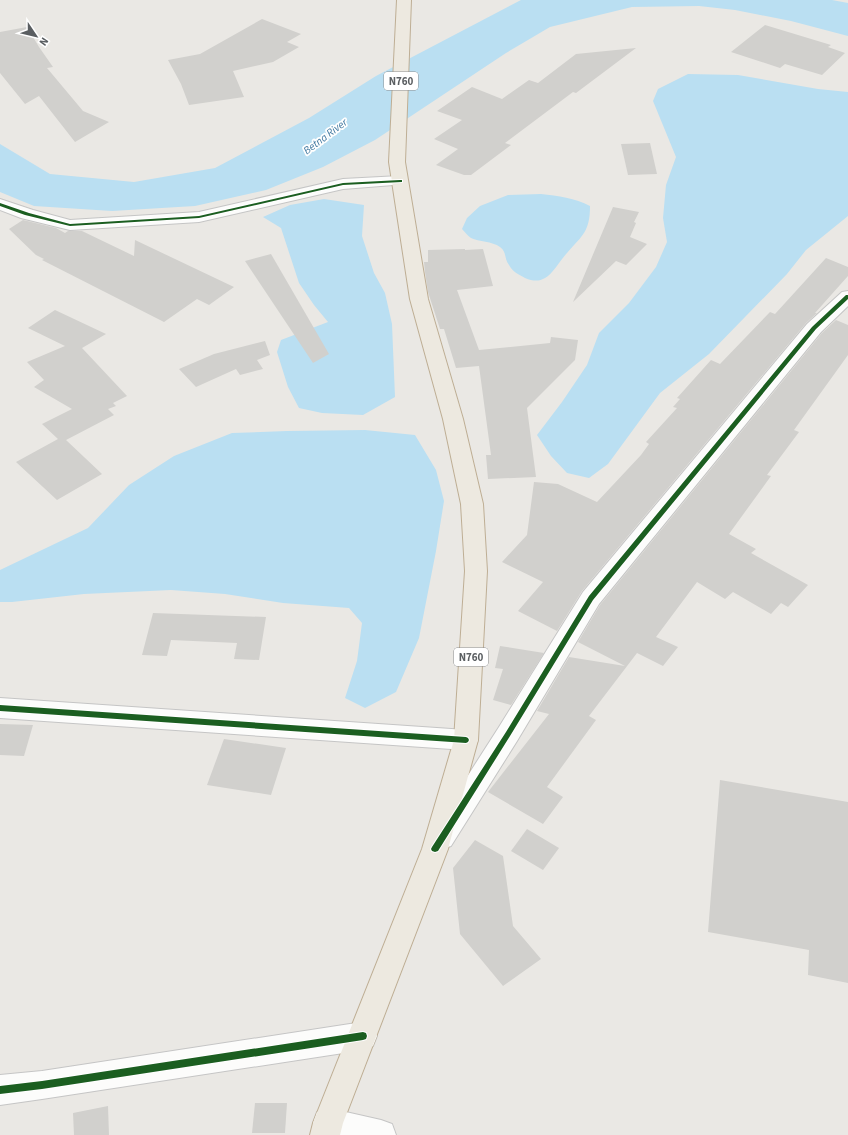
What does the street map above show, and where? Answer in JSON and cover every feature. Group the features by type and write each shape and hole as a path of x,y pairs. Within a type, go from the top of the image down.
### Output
{"highway":[{"name":"N760","path":"327,1129 435,849 466,740 476,571 472,504 453,419 419,299 399,172 404,0"}],"street":[{"path":"0,204 27,214 70,225 199,217 399,172"},
{"path":"435,849 508,734 591,598 814,328 848,296"},
{"path":"0,708 466,740"},
{"path":"0,1090 42,1086 363,1036"},
{"path":"327,1129 381,1135"}],"water":[{"name":"Betna River","path":"521,0 832,0 848,3 848,36 791,21 735,10 699,6 632,7 550,27 506,53 375,140 323,167 266,190 195,206 112,211 34,206 0,192 0,144 50,174 134,182 215,168 309,118 376,76"},
{"path":"688,74 738,75 818,89 848,92 848,216 806,250 787,274 709,354 660,393 608,464 589,478 567,473 551,456 537,435 587,365 599,333 629,303 656,267 667,242 663,218 666,185 676,157 653,101 658,89"},
{"path":"541,194 566,198 590,206 589,221 584,232 554,270 545,278 533,280 516,273 507,263 504,251 500,247 471,238 462,229 467,218 480,206 508,195"},
{"path":"324,199 364,205 362,236 374,273 385,293 392,324 395,397 363,415 322,413 299,408 288,387 277,352 281,340 328,322 299,283 281,228 263,217 290,205"},
{"path":"365,430 415,435 436,470 444,501 419,638 396,692 365,708 345,698 357,661 362,623 349,608 283,603 225,594 171,590 84,594 0,602 0,570 88,528 129,485 174,456 232,433"}],"building":[{"path":"262,19 301,34 287,42 299,47 273,62 233,71 244,97 189,105 181,84 168,60 200,54"},
{"path":"765,25 831,45 828,47 845,53 822,75 785,64 780,68 731,52"},
{"path":"27,27 53,67 47,68 83,111 109,122 75,142 39,96 25,104 0,73 0,32"},
{"path":"636,48 576,93 573,92 505,143 511,145 471,175 464,175 436,165 458,149 434,139 462,120 437,111 472,87 502,99 529,80 538,83 576,54"},
{"path":"650,143 657,174 628,175 621,144"},
{"path":"613,207 639,212 634,222 636,223 630,237 647,244 626,265 616,261 573,302"},
{"path":"23,220 56,228 65,233 68,231 82,231 134,256 135,240 234,287 209,305 197,299 164,322 42,260 44,259 36,255 9,229"},
{"path":"483,249 493,286 457,290 479,350 550,343 551,337 578,340 575,360 527,408 536,477 488,479 486,455 491,455 479,366 456,368 444,329 440,329 428,292 424,262 428,262 428,250"},
{"path":"271,254 329,354 313,363 245,261"},
{"path":"826,258 848,267 848,276 815,313 817,313 806,323 582,591 557,631 518,611 543,582 502,562 527,535 534,482 558,484 597,502 641,455 649,444 646,442 677,408 673,407 680,399 677,398 711,360 720,364 770,312 775,314"},
{"path":"55,310 106,334 82,348 127,396 113,403 116,406 108,409 114,415 66,440 102,474 57,500 16,462 58,439 42,424 72,409 34,387 44,380 27,362 65,346 28,328"},
{"path":"836,320 848,325 848,355 794,430 799,432 767,475 771,476 729,534 756,549 751,553 808,585 788,607 781,603 771,614 733,592 725,599 697,582 656,637 678,647 663,666 637,653 589,716 596,720 547,787 563,797 543,824 488,792 549,714 537,711 569,657 625,666 578,642 600,605 822,333"},
{"path":"265,341 270,355 257,360 263,369 240,375 236,369 196,387 179,369 214,354"},
{"path":"153,613 266,617 259,660 234,659 237,643 171,640 167,656 142,655"},
{"path":"500,646 544,653 511,705 493,700 503,669 495,668"},
{"path":"0,724 33,725 24,756 0,755"},
{"path":"224,739 286,748 271,795 207,785"},
{"path":"720,780 848,802 848,983 808,975 809,950 708,932"},
{"path":"527,829 559,848 543,870 511,851"},
{"path":"475,840 503,856 513,926 541,959 503,986 460,934 453,868"},
{"path":"255,1103 287,1103 285,1133 252,1133"},
{"path":"108,1106 109,1135 74,1135 73,1113"}],"cycle path":[{"path":"0,204 27,214 70,225 199,217 343,184 400,181"},
{"path":"435,849 508,734 591,598 814,328 848,296"},
{"path":"0,708 466,740"},
{"path":"0,1090 42,1085 363,1036"}]}
